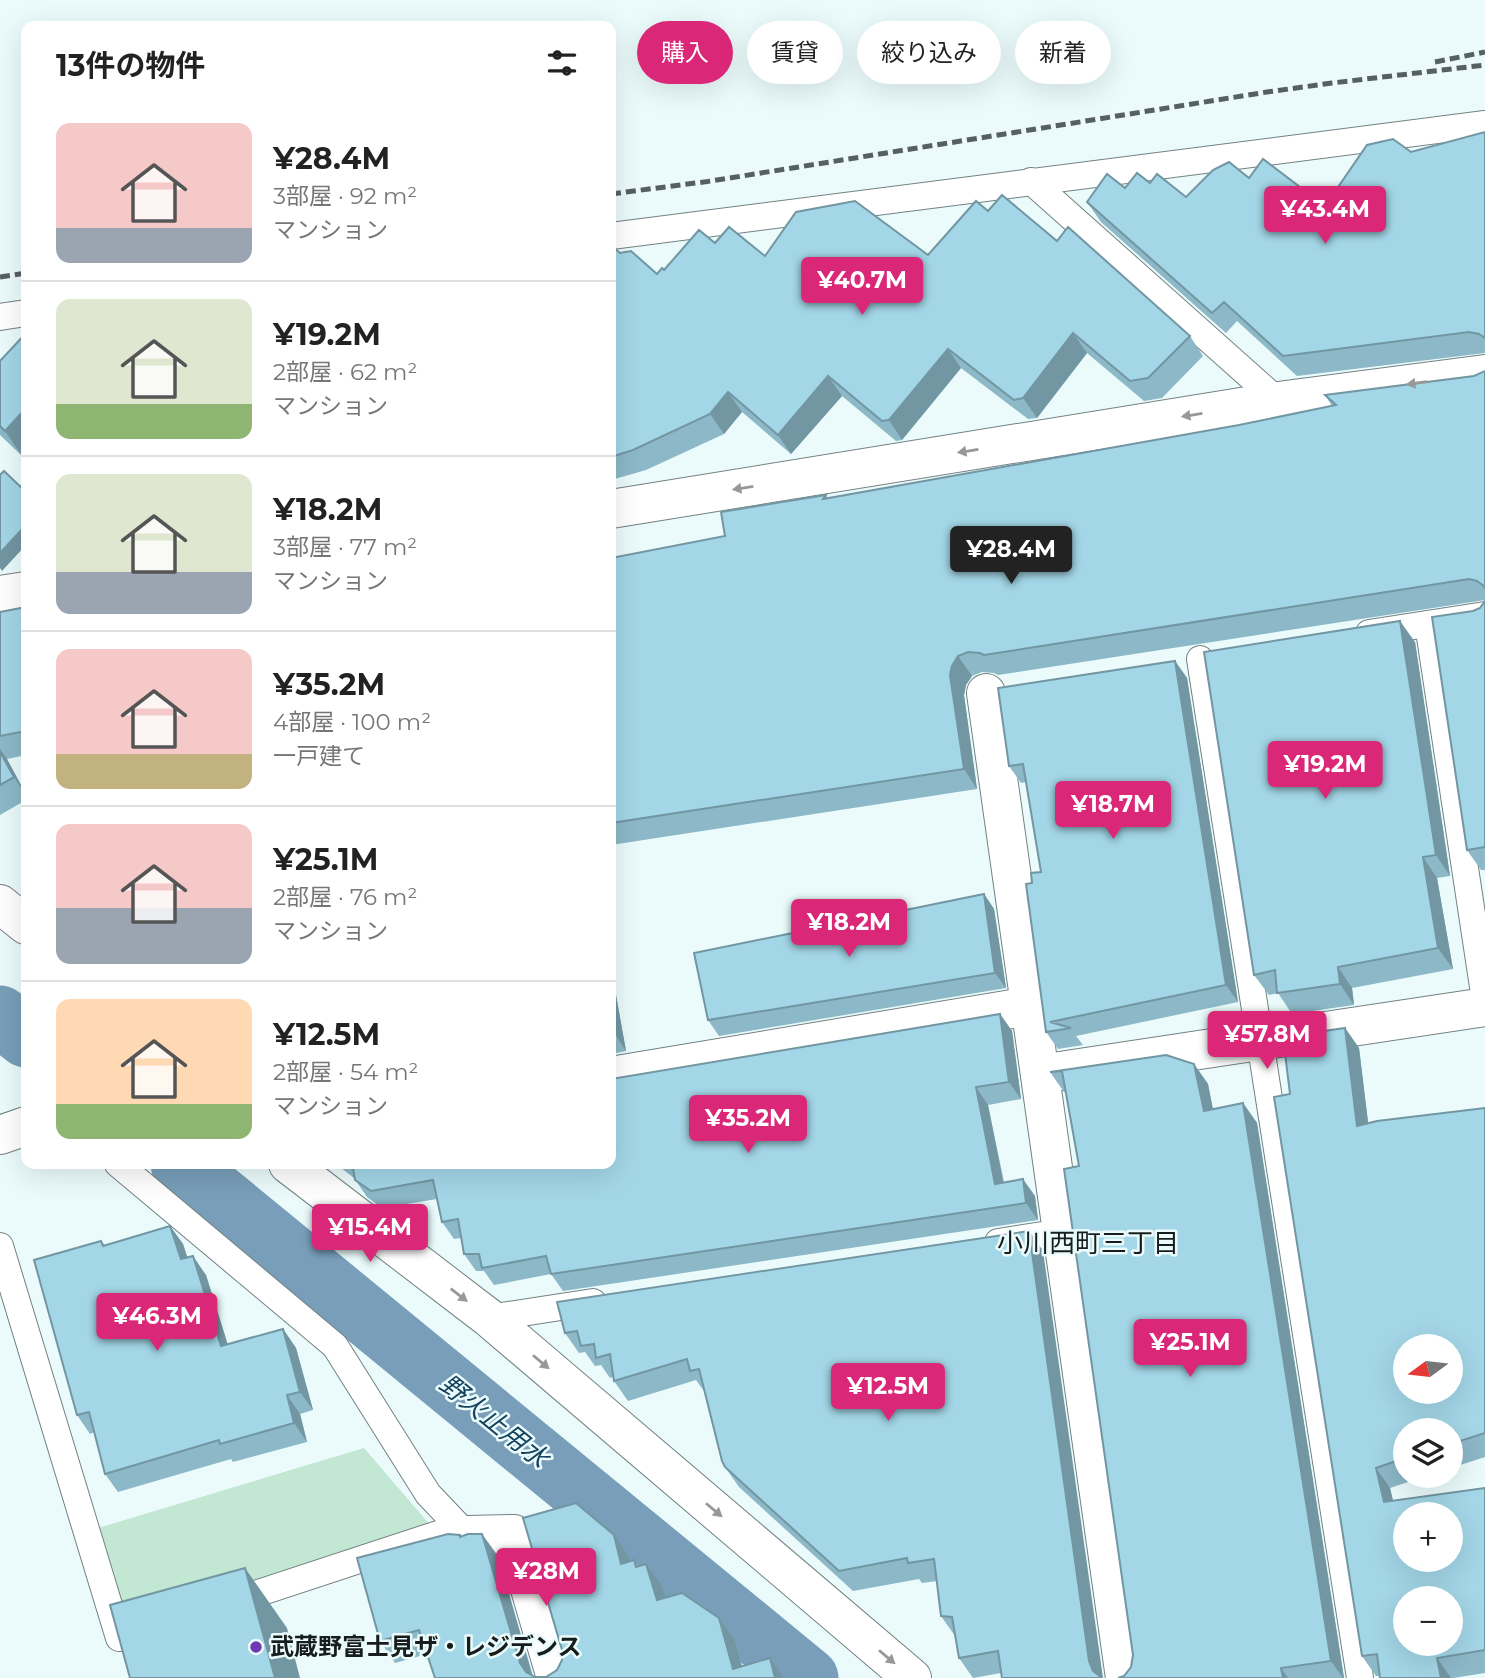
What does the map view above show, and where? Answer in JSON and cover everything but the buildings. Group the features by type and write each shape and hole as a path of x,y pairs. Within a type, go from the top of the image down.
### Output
{"street":[{"path":"616,508 1278,401 1485,374"},
{"path":"0,595 21,592"},
{"path":"999,691 1030,1006 1125,1678"},
{"path":"0,904 21,921"},
{"path":"616,1075 1030,1006"},
{"path":"1040,1074 1485,1007"},
{"path":"0,1135 21,1128"},
{"path":"295,1169 489,1318 912,1678"},
{"path":"467,1535 514,1534 556,1678"}],"lane":[{"path":"616,235 1485,124"},
{"path":"1031,181 1278,401"},
{"path":"0,317 21,314"},
{"path":"1348,636 1485,615"},
{"path":"1428,624 1485,1000"},
{"path":"1174,664 1227,655"},
{"path":"1200,659 1360,1678"},
{"path":"124,1169 335,1346 428,1494 467,1535"},
{"path":"980,1244 1062,1232"},
{"path":"0,1246 119,1638 172,1621"},
{"path":"489,1318 611,1300"},
{"path":"199,1612 438,1534 467,1535"}],"green space":[{"path":"364,1448 438,1534 119,1638 85,1532"}],"waterway":[{"name":"野火止用水","path":"0,1016 21,1033"},
{"name":"野火止用水","path":"187,1169 808,1678"}],"railway":[{"path":"1435,62 1485,52"},
{"path":"616,193 711,181 1267,92 1485,65"},
{"path":"0,277 21,274"}],"place":[{"name":"武蔵野富士見ザ・レジデンス","path":"256,1647"}],"district":[{"name":"小川西町三丁目","path":"1088,1243"}]}
